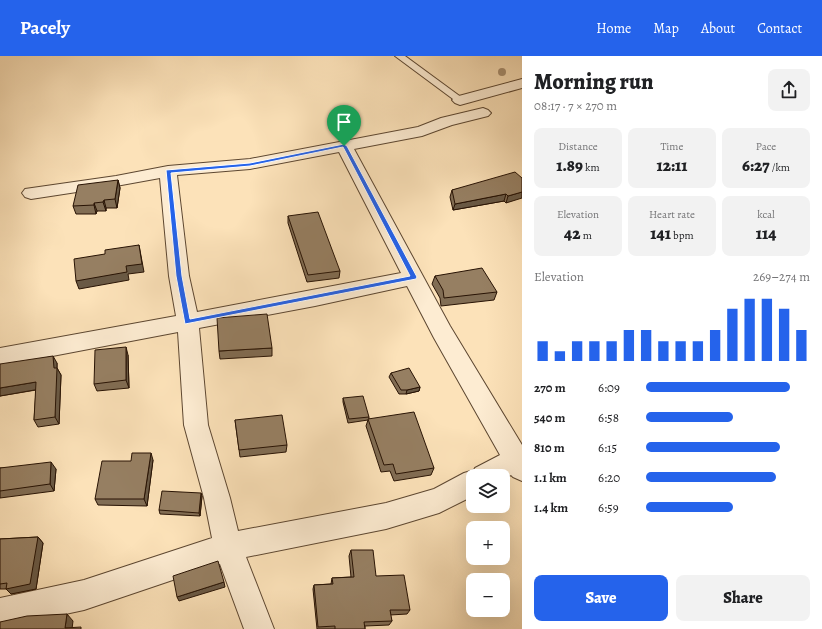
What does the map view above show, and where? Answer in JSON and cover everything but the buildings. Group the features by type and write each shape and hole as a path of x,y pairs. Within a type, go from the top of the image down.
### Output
{"street":[{"path":"460,100 522,83"},
{"path":"31,193 116,181 168,171 250,164 422,131 447,121 483,113 460,100"},
{"path":"344,146 442,332 520,461 501,469"},
{"path":"168,171 179,276 188,322 196,425 217,498 228,547 259,629"},
{"path":"0,357 188,322 414,277"},
{"path":"0,613 84,595 228,547 386,516 439,500 466,486"}],"lane":[{"path":"399,56 460,100"}],"route":[{"path":"344,146 414,277 315,298 188,322 179,276 168,171 250,164 344,146"}]}
